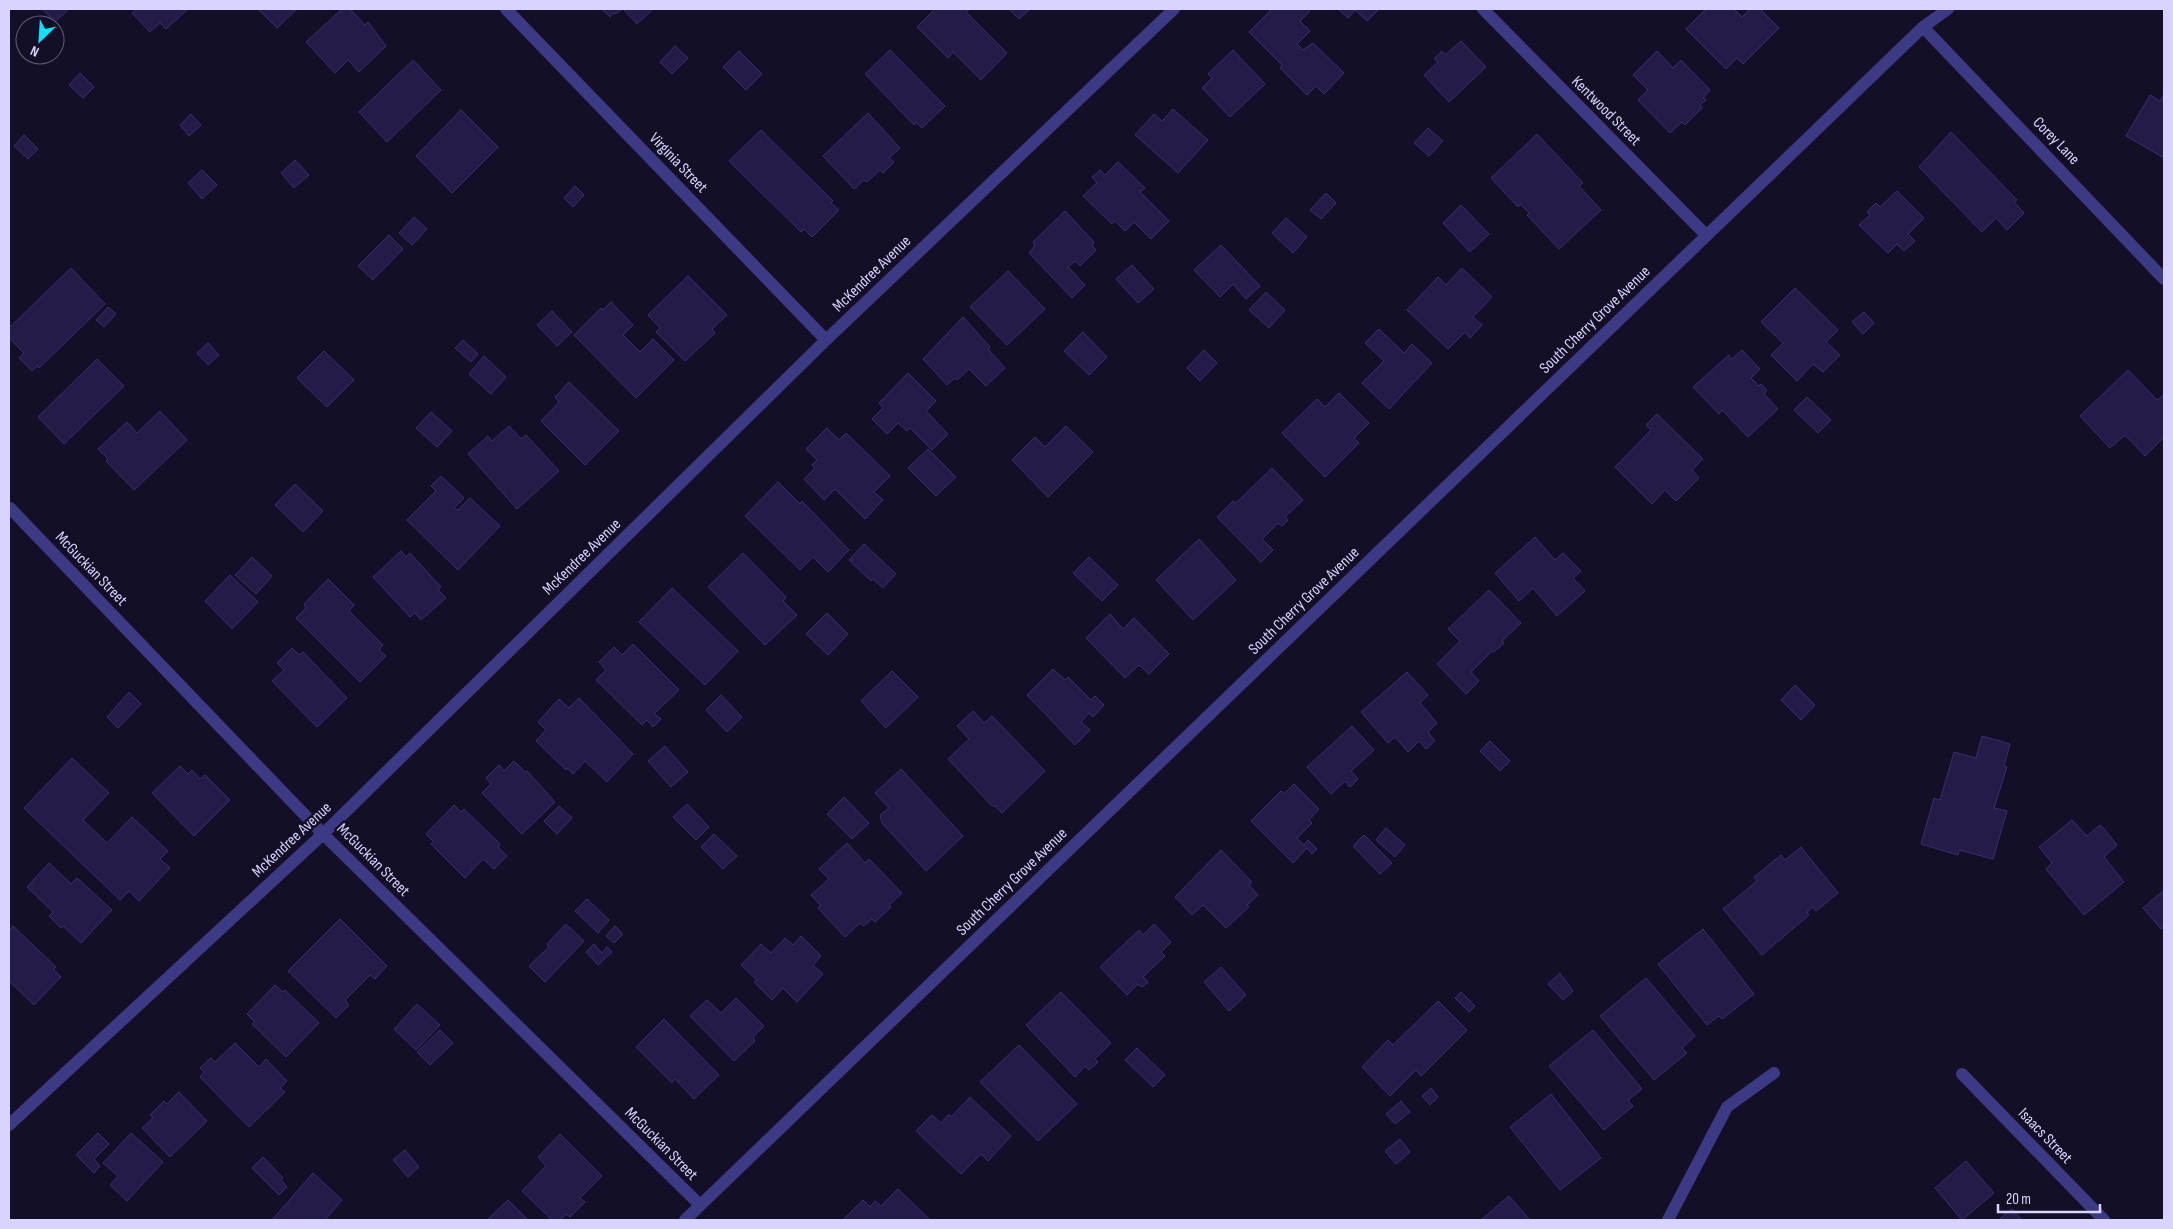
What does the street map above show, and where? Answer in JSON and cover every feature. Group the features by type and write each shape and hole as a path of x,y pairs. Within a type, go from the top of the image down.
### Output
{"street":[{"name":"Virginia Street","path":"506,9 826,340"},
{"name":"McKendree Avenue","path":"9,1125 323,834 826,340 1174,9"},
{"name":"Kentwood Street","path":"1483,9 1706,235"},
{"name":"South Cherry Grove Avenue","path":"685,1220 1706,235 1923,27 1948,9"},
{"name":"Corey Lane","path":"1923,27 2164,279"},
{"name":"McGuckian Street","path":"10,508 323,834 700,1205"},
{"path":"1668,1220 1727,1107 1774,1073"},
{"name":"Isaacs Street","path":"1962,1074 2104,1220"}],"building":[{"path":"42,9 69,9 63,15 48,15"},
{"path":"137,9 188,9 166,29 160,23 150,32 132,13"},
{"path":"258,9 297,9 277,28"},
{"path":"342,9 350,9 365,25 368,22 386,46 359,72 348,60 335,73 306,42"},
{"path":"602,9 623,9 615,14 613,13 610,17"},
{"path":"623,9 653,9 637,24"},
{"path":"935,9 970,9 966,12 1007,53 981,80 953,52 948,58 917,27"},
{"path":"1009,9 1030,9 1019,19"},
{"path":"1272,9 1308,9 1310,11 1300,21 1310,31 1297,44 1303,50 1313,43 1344,73 1324,94 1316,86 1307,95 1280,68 1282,65 1249,32"},
{"path":"1338,9 1379,9 1367,21 1355,10 1348,18"},
{"path":"1706,9 1734,9 1742,17 1750,9 1760,9 1779,28 1743,64 1737,58 1726,69 1686,29"},
{"path":"1461,41 1486,67 1449,102 1424,75 1438,62 1434,59 1442,51 1445,55"},
{"path":"675,46 688,58 672,74 660,62"},
{"path":"890,50 945,106 922,128 916,122 914,125 865,74"},
{"path":"1233,50 1265,84 1230,117 1202,88 1212,78 1208,74"},
{"path":"739,51 762,74 746,90 723,67"},
{"path":"1657,51 1673,68 1681,60 1710,90 1703,98 1706,100 1700,105 1702,108 1685,125 1682,122 1670,133 1638,100 1648,90 1633,75"},
{"path":"413,60 441,90 387,142 359,112"},
{"path":"80,73 94,87 83,98 69,85"},
{"path":"2164,94 2164,158 2126,136 2150,95 2160,101"},
{"path":"1173,109 1208,140 1178,173 1135,135 1154,114 1162,121"},
{"path":"461,110 498,147 452,193 416,156"},
{"path":"868,113 900,148 889,158 894,162 883,173 880,170 867,182 864,180 854,189 823,156"},
{"path":"191,114 201,125 189,136 180,125"},
{"path":"1428,128 1443,141 1429,156 1414,143"},
{"path":"761,130 833,201 831,203 839,210 812,237 804,229 801,232 729,161"},
{"path":"1951,132 2017,200 2014,202 2024,213 2007,230 1996,218 1982,232 1919,167"},
{"path":"1537,134 1583,183 1579,186 1601,210 1559,249 1527,215 1529,213 1520,204 1518,207 1491,178"},
{"path":"24,135 38,149 28,159 14,146"},
{"path":"295,160 309,175 294,188 281,173"},
{"path":"1118,162 1145,188 1140,192 1169,221 1151,239 1134,222 1125,231 1115,221 1112,224 1083,196 1097,183 1092,177 1100,170 1105,175"},
{"path":"202,170 217,185 202,199 188,183"},
{"path":"575,186 584,195 573,207 564,198"},
{"path":"1897,191 1924,218 1908,234 1915,241 1904,251 1897,244 1888,253 1859,225 1870,215 1867,212 1876,203 1880,207"},
{"path":"1326,193 1336,203 1321,219 1310,210"},
{"path":"1461,205 1489,234 1470,252 1443,223"},
{"path":"1065,211 1094,242 1092,245 1096,250 1080,266 1075,261 1068,267 1085,285 1072,298 1029,253 1035,245 1033,242"},
{"path":"414,217 427,229 412,245 399,233"},
{"path":"1286,218 1307,237 1293,253 1272,233"},
{"path":"389,235 403,249 373,280 358,266"},
{"path":"1221,245 1260,286 1246,299 1233,284 1220,297 1194,270"},
{"path":"1132,265 1154,289 1138,303 1116,279"},
{"path":"71,268 105,304 39,368 37,366 32,371 19,358 24,353 9,338 9,328"},
{"path":"1462,268 1492,297 1473,317 1482,325 1470,338 1465,332 1448,349 1407,310 1438,277 1446,285"},
{"path":"1008,271 1045,309 1007,345 970,307"},
{"path":"688,276 727,315 712,329 715,333 685,361 656,332 660,328 648,315"},
{"path":"1795,288 1838,330 1826,342 1840,355 1823,372 1813,364 1797,381 1771,355 1783,343 1761,322"},
{"path":"1266,292 1285,310 1269,328 1249,310"},
{"path":"611,302 633,325 623,335 640,352 653,339 674,360 636,398 574,335 601,308 603,310"},
{"path":"108,307 116,314 104,327 96,320"},
{"path":"552,311 572,332 557,346 537,325"},
{"path":"1864,312 1874,323 1863,334 1852,322"},
{"path":"963,317 990,347 988,349 1005,368 986,386 969,369 957,380 955,378 947,385 923,359"},
{"path":"1379,329 1404,353 1412,344 1432,363 1389,409 1362,383 1384,361 1365,343"},
{"path":"1083,332 1107,357 1089,375 1064,351"},
{"path":"463,340 478,354 471,362 455,348"},
{"path":"208,343 219,355 208,365 197,353"},
{"path":"1204,350 1217,363 1200,381 1187,368"},
{"path":"1742,350 1760,369 1751,378 1759,386 1761,384 1767,390 1764,394 1778,409 1748,437 1722,410 1719,414 1693,387 1729,355 1732,359"},
{"path":"324,351 354,380 327,407 297,378"},
{"path":"484,356 506,377 491,394 469,374"},
{"path":"97,359 124,386 64,444 38,417"},
{"path":"2128,370 2157,400 2164,395 2164,437 2145,456 2125,435 2110,448 2080,416"},
{"path":"908,373 936,401 926,411 948,434 932,450 910,428 907,431 898,423 887,434 872,419 883,408 879,403"},
{"path":"569,382 619,431 585,465 541,421 559,402 555,397"},
{"path":"1339,393 1369,423 1354,438 1359,443 1325,477 1282,433 1317,399 1325,407"},
{"path":"1807,397 1831,420 1818,433 1794,410"},
{"path":"160,411 187,440 134,490 106,461 108,459 98,449 127,422 137,433"},
{"path":"431,412 452,431 437,447 416,428"},
{"path":"1657,414 1703,459 1692,470 1699,478 1676,501 1665,490 1652,504 1615,467 1651,430 1646,425"},
{"path":"509,426 521,439 526,435 559,471 517,509 468,454 488,436 492,441"},
{"path":"1066,426 1093,452 1048,497 1012,460 1035,437 1045,447"},
{"path":"827,428 839,440 846,433 890,476 874,492 883,500 865,519 835,489 824,500 804,479 815,468 812,465 817,460 806,449"},
{"path":"928,449 956,477 936,496 908,468"},
{"path":"1272,468 1303,500 1285,517 1288,520 1282,526 1278,523 1262,539 1273,550 1261,562 1217,517 1233,501 1236,503"},
{"path":"441,476 464,498 454,508 458,510 470,498 500,526 458,570 407,520 436,491 431,486"},
{"path":"778,482 800,504 802,501 849,550 828,572 813,557 800,570 745,516"},
{"path":"295,484 323,511 303,532 275,505"},
{"path":"1535,537 1555,560 1563,553 1581,571 1573,578 1585,591 1557,616 1533,588 1519,601 1495,573"},
{"path":"1199,539 1236,580 1193,620 1156,580"},
{"path":"864,544 896,574 883,588 873,579 871,581 849,560"},
{"path":"401,551 406,557 410,553 441,587 438,590 446,598 421,620 415,613 410,617 373,577"},
{"path":"743,553 786,597 783,601 797,615 765,645 708,587"},
{"path":"252,557 272,576 256,594 235,575"},
{"path":"1089,557 1118,585 1102,601 1073,573"},
{"path":"230,575 258,602 232,629 205,601"},
{"path":"328,579 354,605 349,611 383,645 379,650 386,656 360,682 296,618 306,608 304,604"},
{"path":"672,588 738,651 705,685 639,622"},
{"path":"1489,590 1521,623 1502,641 1504,643 1494,652 1492,651 1471,672 1479,681 1466,694 1437,664 1460,641 1448,629"},
{"path":"827,613 848,634 828,655 806,634"},
{"path":"1110,614 1123,629 1134,618 1169,654 1149,674 1139,665 1125,678 1086,638"},
{"path":"633,644 679,690 654,714 661,719 653,727 647,720 642,725 596,680 606,670 599,662 614,647 622,655"},
{"path":"292,648 299,655 303,652 347,698 317,727 272,681 284,670 277,663"},
{"path":"1053,669 1065,680 1068,677 1091,700 1095,696 1104,705 1093,717 1089,713 1081,722 1090,730 1075,745 1027,695"},
{"path":"892,671 918,697 886,728 861,701"},
{"path":"1407,672 1428,695 1420,703 1437,723 1428,732 1435,741 1426,749 1419,741 1408,752 1395,737 1388,743 1361,712"},
{"path":"1795,685 1815,705 1801,720 1781,700"},
{"path":"129,692 141,704 118,728 107,717"},
{"path":"721,695 742,717 727,732 706,710"},
{"path":"579,698 633,754 607,782 585,761 573,774 567,768 566,770 536,741 546,730 538,722 559,699 569,708"},
{"path":"973,711 984,723 992,716 1045,771 1002,813 995,806 992,806 948,759 969,739 957,726"},
{"path":"1352,726 1374,750 1351,771 1358,779 1350,787 1345,781 1331,794 1307,767"},
{"path":"1982,736 2010,744 2004,766 2007,767 1994,808 2007,811 1993,859 1959,850 1958,855 1921,844 1934,798 1940,800 1954,752 1976,758"},
{"path":"1490,741 1510,761 1500,771 1480,751"},
{"path":"665,746 688,772 671,787 648,761"},
{"path":"72,758 109,793 83,820 107,843 132,817 168,851 160,859 170,868 139,901 129,891 120,900 24,808"},
{"path":"514,761 525,772 527,771 555,802 522,834 482,793 491,784 486,778 499,765 504,771"},
{"path":"180,766 188,774 192,770 200,779 205,775 230,800 194,836 152,793"},
{"path":"901,769 963,836 926,871 882,823 880,815 889,808 875,793"},
{"path":"1294,784 1319,809 1309,820 1312,823 1297,838 1304,845 1308,840 1317,849 1312,854 1307,848 1293,863 1251,821 1281,791 1284,794"},
{"path":"844,797 869,823 852,839 827,814"},
{"path":"687,804 709,827 696,840 673,817"},
{"path":"454,805 461,812 464,809 500,844 498,847 507,856 494,869 483,859 465,878 431,844 434,842 426,834"},
{"path":"559,806 572,818 557,834 544,821"},
{"path":"2072,820 2087,836 2100,825 2105,830 2117,845 2104,857 2124,882 2084,915 2046,869 2052,863 2039,847"},
{"path":"1386,828 1405,845 1395,857 1376,840"},
{"path":"714,834 737,856 723,869 701,847"},
{"path":"1364,835 1392,863 1380,874 1353,846"},
{"path":"847,843 865,863 869,859 902,893 875,922 872,919 864,926 860,923 845,937 818,908 821,906 811,895 829,879 819,869"},
{"path":"1801,847 1838,893 1816,911 1813,907 1807,912 1809,915 1762,955 1723,909 1757,881 1754,877 1781,855 1785,860"},
{"path":"1221,850 1252,882 1249,885 1258,895 1247,905 1249,907 1226,928 1203,905 1192,915 1175,897"},
{"path":"49,863 71,884 77,878 112,910 81,943 49,916 53,912 27,887"},
{"path":"2164,890 2164,926 2161,929 2143,908"},
{"path":"587,899 609,920 598,933 575,911"},
{"path":"340,919 387,966 375,979 370,975 345,1000 349,1005 336,1018 288,971"},
{"path":"566,924 584,941 545,982 529,966 549,947 547,944"},
{"path":"1154,924 1171,942 1161,952 1165,956 1143,977 1148,982 1142,987 1138,984 1127,995 1100,967 1139,930 1143,935"},
{"path":"13,926 56,967 53,969 61,977 34,1005 9,981 9,931"},
{"path":"615,926 623,934 614,943 606,936"},
{"path":"1703,929 1754,994 1722,1019 1719,1016 1707,1025 1658,964"},
{"path":"801,936 821,956 813,965 823,974 797,1002 783,988 772,1000 754,982 757,980 741,965 761,944 771,953 785,938 793,945"},
{"path":"594,944 602,953 607,947 612,952 598,965 586,952"},
{"path":"1221,967 1246,995 1229,1011 1204,982"},
{"path":"1560,973 1573,991 1563,1000 1548,984"},
{"path":"1646,978 1695,1036 1682,1048 1687,1053 1654,1080 1600,1016"},
{"path":"275,985 283,992 285,990 319,1023 286,1057 252,1024 255,1022 247,1014"},
{"path":"1061,992 1111,1043 1095,1059 1098,1062 1089,1070 1085,1066 1075,1077 1026,1025"},
{"path":"1461,992 1475,1006 1469,1012 1455,998"},
{"path":"736,998 764,1026 753,1037 755,1041 734,1061 690,1016 707,1000 721,1013"},
{"path":"1438,1001 1467,1030 1421,1076 1416,1070 1390,1096 1362,1067 1388,1040 1393,1045"},
{"path":"417,1004 440,1025 416,1050 394,1029"},
{"path":"664,1019 719,1075 694,1099 675,1079 672,1083 636,1047"},
{"path":"440,1030 453,1043 430,1065 417,1052"},
{"path":"1593,1030 1642,1089 1628,1100 1633,1106 1604,1130 1549,1066"},
{"path":"235,1043 259,1067 266,1059 287,1081 280,1088 285,1092 249,1127 200,1077 204,1072 200,1068 211,1058 215,1062"},
{"path":"1019,1045 1077,1104 1038,1141 980,1082"},
{"path":"1137,1048 1165,1075 1153,1087 1125,1060"},
{"path":"1431,1088 1438,1097 1430,1105 1422,1096"},
{"path":"179,1092 207,1121 170,1157 142,1128 153,1118 150,1115 164,1101 167,1104"},
{"path":"1551,1094 1601,1158 1560,1190 1510,1127"},
{"path":"970,1097 1011,1136 988,1161 981,1154 961,1174 916,1131 932,1115 941,1123 949,1114 951,1117"},
{"path":"1401,1101 1410,1112 1395,1124 1386,1114"},
{"path":"98,1133 109,1144 94,1159 100,1166 94,1173 76,1155"},
{"path":"131,1133 163,1162 127,1201 110,1185 118,1176 103,1163"},
{"path":"560,1134 602,1176 580,1198 585,1202 570,1217 566,1214 560,1220 552,1220 522,1191 546,1166 538,1157"},
{"path":"1400,1139 1410,1152 1396,1164 1385,1151"},
{"path":"405,1150 419,1167 408,1177 393,1160"},
{"path":"263,1157 283,1178 281,1180 287,1187 279,1195 252,1168"},
{"path":"1966,1161 1994,1193 1962,1220 1935,1188"},
{"path":"313,1173 342,1200 325,1220 272,1220"},
{"path":"898,1189 930,1220 843,1220 863,1200 870,1207 875,1201 881,1206"},
{"path":"1509,1196 1530,1220 1481,1220"},
{"path":"508,1200 528,1220 487,1220"},
{"path":"2012,1209 2022,1220 1999,1220 2005,1214"}]}
